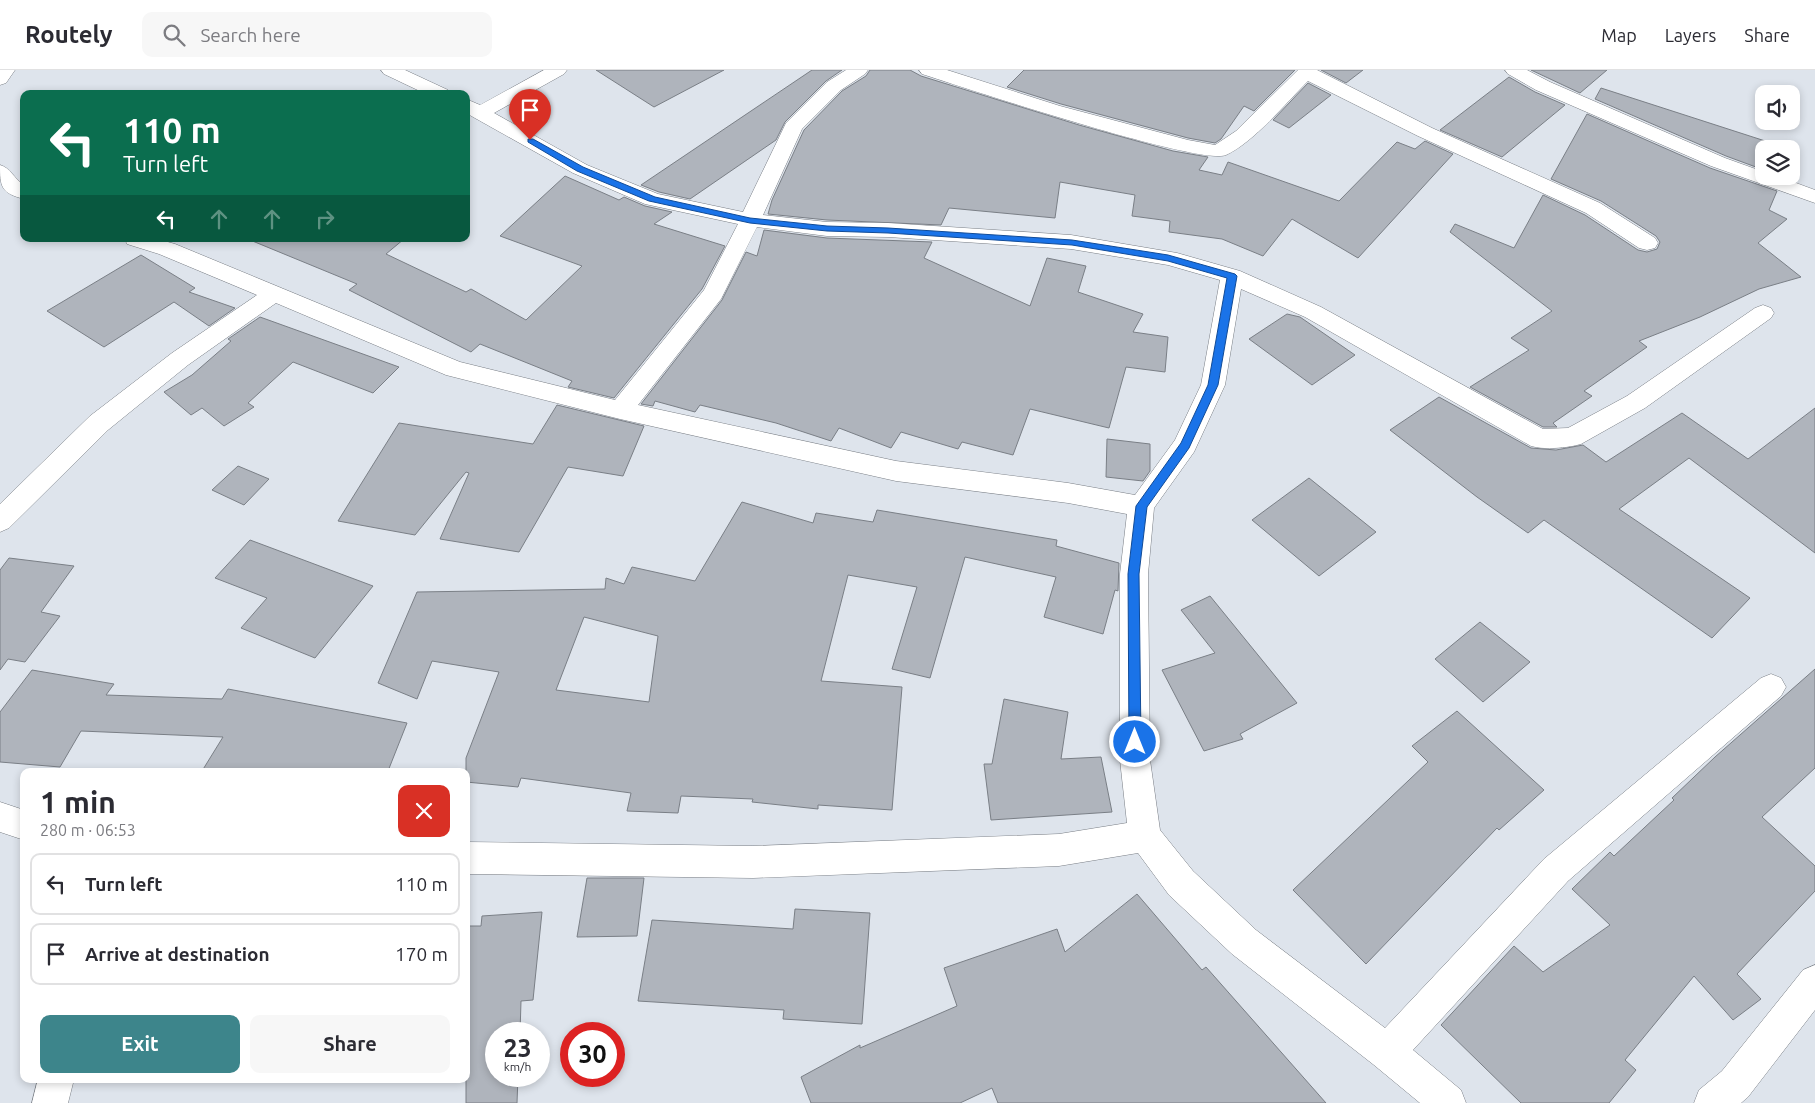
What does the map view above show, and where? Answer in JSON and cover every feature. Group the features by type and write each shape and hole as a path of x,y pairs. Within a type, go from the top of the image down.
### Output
{"street":[{"path":"0,79 6,70"},
{"path":"390,70 432,90"},
{"path":"474,109 558,70"},
{"path":"620,410 713,294 793,127 834,86 858,70"},
{"path":"928,70 1053,110 1187,146 1219,150 1243,135 1307,71 1425,132 1593,208 1647,243"},
{"path":"1514,70 1543,86 1718,162 1815,197"},
{"path":"474,109 580,169 652,199 750,220 827,229 888,230 1072,242 1168,258 1232,276 1313,312 1540,439 1572,437 1636,402 1763,313"},
{"path":"0,170 11,186 20,192"},
{"path":"145,242 167,249 454,369 620,410 896,471 1068,493 1141,506"},
{"path":"1232,276 1213,385 1185,445 1141,506 1134,574 1135,750 1145,836 1181,884 1244,942 1387,1052 1448,1103"},
{"path":"0,521 99,423 180,359 274,294"},
{"path":"1387,1052 1556,870 1771,686"},
{"path":"0,817 20,824"},
{"path":"470,858 773,861 1058,850 1145,836"},
{"path":"1712,1103 1735,1084 1815,982"},
{"path":"50,1103 55,1083"}],"building":[{"path":"596,70 724,70 654,107"},
{"path":"812,70 842,70 826,81 785,122 776,140 690,199 659,192 641,185"},
{"path":"870,70 910,70 921,76 1079,125 1173,151 1208,157 1199,170 1222,175 1228,162 1339,201 1397,142 1415,149 1425,141 1453,154 1358,258 1292,219 1263,256 1222,239 1169,232 1170,221 1132,216 1135,195 1060,182 1055,218 949,208 941,225 827,220 768,214 772,200 804,130 842,91 866,76"},
{"path":"1024,70 1295,70 1254,111 1244,106 1221,139 1215,143 1188,138 1061,104 1007,87"},
{"path":"1321,70 1363,70 1346,83"},
{"path":"1531,70 1607,70 1580,93"},
{"path":"1509,77 1535,92 1565,105 1502,157 1440,130"},
{"path":"1308,83 1331,95 1289,128 1273,120"},
{"path":"1601,88 1762,140 1755,140 1755,167 1726,156 1595,99"},
{"path":"1587,114 1710,168 1777,191 1769,210 1787,219 1758,243 1801,277 1759,289 1700,317 1639,341 1647,347 1584,391 1592,396 1553,423 1557,427 1543,427 1470,387 1529,350 1511,338 1552,311 1450,232 1455,224 1514,248 1543,195 1585,215 1638,250 1647,252 1657,249 1660,242 1656,236 1601,201 1551,179"},
{"path":"565,176 619,200 624,197 645,206 672,212 654,224 725,246 702,289 614,398 568,387 572,381 480,344 471,352 349,290 357,284 255,242 400,242 386,254 466,292 471,289 526,320 582,266 500,236"},
{"path":"764,230 827,238 932,242 924,258 1030,306 1047,258 1086,266 1078,292 1143,314 1133,332 1168,337 1165,372 1126,367 1109,428 1030,409 1013,455 962,442 958,449 901,432 891,448 839,428 831,441 776,423 700,405 695,412 655,401 653,406 641,404 722,300 746,252 757,256"},
{"path":"141,255 195,288 189,292 235,308 209,326 174,302 104,347 47,311"},
{"path":"1287,314 1300,317 1355,355 1312,385 1249,339"},
{"path":"260,317 399,367 373,393 293,362 248,403 254,407 224,426 202,408 191,415 164,392 192,375 231,341 228,339"},
{"path":"1439,397 1531,448 1556,450 1583,445 1606,462 1682,413 1748,459 1815,408 1815,553 1689,458 1619,509 1750,598 1712,638 1544,520 1528,533 1477,497 1390,430"},
{"path":"557,405 644,426 623,476 568,467 519,552 440,539 469,473 466,472 415,535 338,521 399,423 533,444"},
{"path":"1107,439 1150,444 1150,471 1143,481 1106,477"},
{"path":"238,466 269,479 244,505 212,490"},
{"path":"1309,478 1376,532 1319,576 1252,520"},
{"path":"742,502 813,523 816,513 873,522 877,510 1057,540 1056,546 1119,563 1118,591 1115,590 1103,634 1044,617 1056,577 965,557 930,678 892,669 917,587 848,575 821,681 902,687 892,810 818,805 818,809 752,802 753,799 681,796 678,813 627,811 631,793 521,778 518,787 470,782 470,768 466,768 466,758 499,672 432,661 417,699 378,683 417,592 605,589 606,578 624,584 632,567 695,581","holes":["584,617 658,636 649,702 556,690"]},
{"path":"250,540 373,586 315,658 241,628 267,598 215,578"},
{"path":"9,558 74,566 41,612 60,616 25,662 8,659 0,670 0,570"},
{"path":"1210,596 1297,703 1240,734 1243,739 1204,751 1162,670 1215,653 1181,610"},
{"path":"1480,622 1530,662 1483,702 1435,659"},
{"path":"1815,669 1815,768 1762,817 1815,866 1815,891 1737,974 1761,999 1733,1020 1694,976 1625,1060 1636,1070 1609,1103 1521,1103 1441,1025 1514,946 1543,972 1610,925 1572,889 1610,852 1614,856 1674,800 1672,798 1715,757"},
{"path":"32,670 114,684 106,695 222,699 228,689 407,723 389,768 204,768 223,737 81,731 60,767 0,762 0,712"},
{"path":"1004,699 1068,712 1061,759 1101,757 1112,812 991,820 984,764 992,764"},
{"path":"1457,711 1544,790 1499,830 1497,828 1366,964 1293,890 1428,762 1412,746"},
{"path":"587,878 644,878 637,936 577,937"},
{"path":"1137,894 1202,970 1206,967 1326,1103 998,1103 992,1088 960,1103 811,1103 801,1077 860,1045 860,1048 957,1006 944,968 1057,929 1065,952"},
{"path":"795,909 870,913 862,1024 783,1019 784,1010 638,1001 652,920 793,929"},
{"path":"542,912 533,1000 521,1001 520,1022 485,1022 485,1087 518,1087 517,1103 466,1103 466,1083 470,1083 470,926 481,926 482,916"}],"route":[{"path":"530,140 580,169 652,199 750,220 827,229 888,230 1072,242 1168,258 1232,276 1213,385 1185,445 1141,506 1134,574 1135,742"}]}
